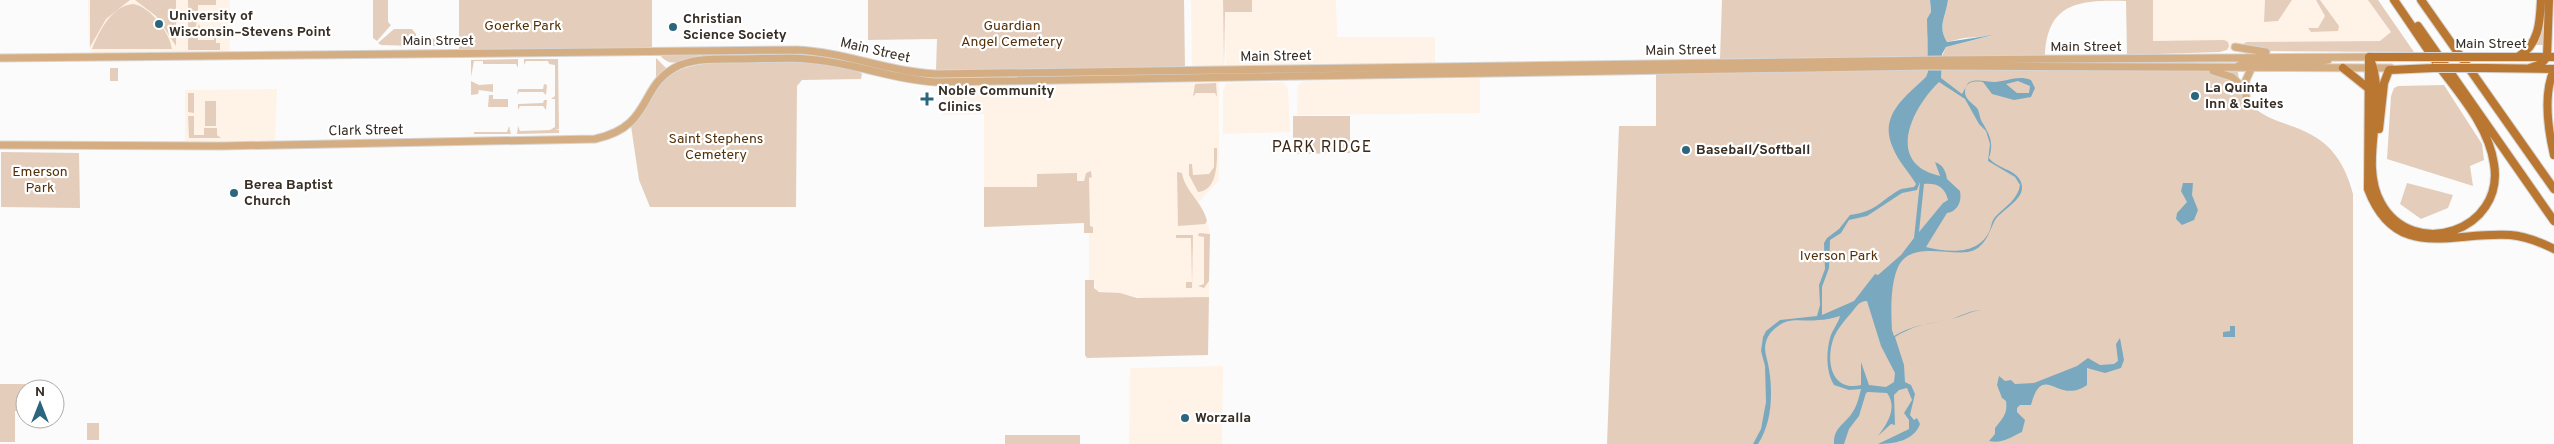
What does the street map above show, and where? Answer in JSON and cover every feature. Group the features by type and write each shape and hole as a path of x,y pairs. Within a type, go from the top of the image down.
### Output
{"highway":[{"path":"2369,57 2371,68 2378,84 2374,186 2381,204 2397,222 2416,232 2439,234 2461,228 2482,212 2493,192 2495,175 2493,158 2476,118 2394,0"},
{"path":"2399,0 2554,221"},
{"path":"2421,0 2554,189"},
{"path":"2427,0 2433,16"},
{"path":"2518,57 2533,44 2540,20 2541,0"},
{"path":"2530,68 2543,63 2551,57 2549,0"},
{"path":"2549,16 2554,32"},
{"name":"Main Street","path":"2369,57 2551,57"},
{"path":"2343,68 2368,88"},
{"path":"2371,68 2368,88 2368,189 2373,203 2393,226 2406,234 2429,240 2512,235 2530,238 2554,249"},
{"path":"2374,164 2384,83 2390,68"},
{"name":"Main Street","path":"2390,68 2554,69"},
{"path":"2554,69 2550,82 2549,116 2554,155"}],"main road":[{"path":"2236,47 2260,52 2287,52 2298,56"},
{"name":"Main Street","path":"0,58 797,50 827,52 903,70 936,74 1927,63 2390,68"},
{"name":"Main Street","path":"1943,63 2298,56 2369,57"},
{"path":"2237,67 2244,62 2312,62 2340,56"},
{"path":"2180,67 2192,63 2226,62 2236,57"},
{"name":"Clark Street","path":"0,145 223,146 595,139 616,133 625,128 643,109 661,77 679,66 698,60 809,59 839,63 903,79 936,82"},
{"name":"Main Street","path":"936,82 1927,63"},
{"path":"2180,67 2222,72 2232,77 2240,85"},
{"path":"2246,97 2246,80 2252,67"}],"shaded area":[{"name":"University of Wisconsin–Stevens Point","path":"88,0 230,0 230,53 92,53 89,47"},
{"path":"1191,0 1223,0 1224,68 1194,67 1192,65"},
{"path":"1252,0 1336,0 1337,37 1435,37 1435,65 1226,68 1225,12 1252,12"},
{"path":"2153,0 2265,0 2265,22 2278,21 2292,0 2378,0 2414,52 2227,50 2153,54"},
{"path":"1480,78 1480,113 1297,115 1298,86 1303,81"},
{"path":"1219,82 1219,180 1198,203 1209,227 1209,297 1147,298 1097,291 1093,280 1089,280 1089,178 1092,177 1093,172 1086,173 1084,181 1077,181 1077,174 1037,174 1037,187 984,187 984,114 943,115 943,86"},
{"path":"1283,82 1288,89 1290,132 1223,134 1223,91 1226,83"},
{"path":"277,89 275,141 185,141 185,90"},
{"path":"1223,366 1222,444 1129,444 1130,368"}],"green space":[{"path":"90,0 130,0 106,19 90,47"},
{"path":"135,0 176,0 176,46 156,16"},
{"path":"188,0 216,0 216,5 198,5 198,13 201,13 201,21 199,21 196,15 188,12"},
{"path":"373,0 388,0 388,22 391,25 377,41 373,38"},
{"name":"Goerke Park","path":"459,0 652,0 652,51 459,53 459,46 451,46 451,38 459,38"},
{"name":"Guardian Angel Cemetery","path":"868,0 1184,0 1185,67 936,70 937,39 868,40"},
{"path":"1223,0 1252,0 1252,12 1225,12 1224,68"},
{"path":"1722,0 1930,0 1931,12 1927,37 1928,56 1720,59"},
{"path":"1948,0 2153,0 2153,41 2224,40 2228,42 2229,46 2227,50 2220,52 2127,55 2126,1 2109,1 2081,4 2069,8 2059,15 2052,24 2047,38 2045,56 1942,56 1946,47 1990,36 1964,38 1947,42 1942,26"},
{"path":"2265,0 2292,0 2278,21 2264,22"},
{"path":"2316,0 2320,0 2339,26 2338,31 2311,32 2308,28 2318,28 2325,16"},
{"path":"2368,0 2378,0 2414,52 2251,51 2242,45 2246,42 2380,41 2391,32"},
{"path":"2543,0 2546,0 2545,45 2536,45 2542,21"},
{"path":"133,4 146,10 158,21 172,49 92,49 102,28 112,15 118,9"},
{"path":"188,15 197,20 196,27 188,28"},
{"path":"199,24 201,31 198,31 198,40 214,40 214,32 216,32 216,43 220,43 220,50 188,50 188,31 197,29"},
{"path":"394,29 412,29 416,34 416,46 381,45 378,43"},
{"path":"420,38 448,39 448,46 420,46"},
{"path":"704,54 675,63 664,60 660,55"},
{"path":"656,58 666,68 656,77"},
{"path":"518,59 518,68 516,64 483,64 483,61 474,61 471,77 471,60"},
{"path":"524,59 558,59 559,129 555,129 559,130 559,133 517,134 518,126 520,131 550,130 555,127 555,99 551,99 555,96 555,65 549,64 548,61 526,61 524,65"},
{"name":"Saint Stephens Cemetery","path":"777,61 817,63 835,65 862,74 861,79 802,80 797,86 796,207 650,207 639,180 631,126 660,85 668,77 690,67 727,62"},
{"name":"Iverson Park","path":"1927,66 2237,67 2242,87 2249,101 2259,111 2270,118 2311,135 2325,144 2343,167 2353,194 2353,444 1607,444 1619,126 1656,126 1656,72"},
{"path":"110,68 118,68 118,81 110,81"},
{"path":"471,81 479,85 493,84 493,92 479,90 478,94 471,95"},
{"path":"1216,83 1217,97 1215,93 1196,93 1193,97 1195,84"},
{"path":"544,84 547,85 546,95 543,92 519,92 517,95 518,89 543,89"},
{"path":"2444,85 2482,144 2484,160 2470,166 2473,186 2387,159 2391,96 2394,88 2398,86"},
{"path":"188,93 194,93 194,113 188,112"},
{"path":"489,95 493,95 493,99 508,99 508,107 488,107"},
{"path":"544,100 547,100 546,110 543,106 520,106 518,110 518,104 543,103"},
{"path":"205,101 216,101 216,126 205,126"},
{"path":"188,116 194,116 194,135 204,135 204,128 217,128 217,135 221,138 189,138"},
{"path":"1293,116 1350,116 1350,153 1293,154"},
{"path":"509,126 511,134 474,134 474,132 507,132"},
{"path":"1214,148 1217,148 1217,160 1213,181 1205,190 1198,192 1189,175 1189,164 1192,164 1193,175 1209,174 1214,167"},
{"name":"Emerson Park","path":"1,152 79,153 80,208 1,207"},
{"path":"1091,171 1092,177 1089,178 1090,226 1093,227 1093,233 1084,233 1084,223 984,227 984,187 1037,187 1037,174 1077,173 1077,181 1084,181 1086,173"},
{"path":"1177,172 1182,173 1187,186 1202,208 1207,221 1205,224 1178,226"},
{"path":"2407,183 2453,195 2448,208 2421,219 2400,204"},
{"path":"1199,233 1210,234 1209,281 1204,288 1198,286 1204,284 1204,237 1198,236"},
{"path":"1176,235 1193,235 1192,288 1186,288 1186,282 1192,282 1191,238 1176,238"},
{"path":"1085,280 1094,280 1094,288 1099,292 1120,293 1137,298 1209,297 1208,355 1087,358 1085,355"},
{"path":"0,384 15,384 15,442 0,442"},
{"path":"87,423 99,423 99,440 87,440"},
{"path":"1005,435 1080,435 1080,444 1005,444"}],"water":[{"path":"1930,0 1948,0 1942,26 1947,42 1993,35 1946,47 1942,54 1941,78 1962,94 1965,88 1966,97 1979,112 1989,135 1991,148 1989,158 2017,176 2022,187 2018,198 1997,217 1985,241 1978,248 1968,252 1921,252 1905,258 1899,265 1894,280 1892,297 1891,314 1894,336 1909,329 1932,323 1910,329 1895,337 1904,365 1905,382 1911,385 1915,394 1910,415 1914,420 1917,418 1920,424 1917,430 1908,438 1896,442 1878,444 1909,429 1909,420 1904,413 1912,400 1907,388 1899,390 1894,395 1895,425 1891,424 1878,436 1888,421 1892,404 1887,393 1868,392 1866,393 1859,416 1849,429 1844,444 1834,444 1835,434 1854,410 1861,389 1849,390 1834,385 1829,374 1827,356 1829,344 1840,316 1824,320 1796,320 1783,323 1767,339 1765,349 1771,398 1769,417 1763,436 1758,444 1753,444 1761,429 1766,402 1765,366 1761,351 1766,331 1780,320 1817,316 1820,305 1819,285 1825,269 1824,243 1827,238 1839,229 1850,215 1865,212 1899,190 1914,187 1916,184 1895,153 1889,137 1889,126 1891,117 1902,100 1926,77 1928,72 1927,19 1931,12","holes":["1939,82 1965,99 1979,124 1986,131 1990,144 1988,161 2015,177 2020,185 2014,198 1995,217 1984,240 1969,249 1961,250 1952,251 1926,247 1947,213 1954,210 1960,202 1960,191 1947,179 1942,167 1935,162 1940,176 1923,170 1913,160 1908,148 1908,135 1913,120 1920,106","1920,182 1914,238 1901,255 1878,275 1875,274 1854,301 1822,315 1822,287 1829,268 1830,240 1841,233 1849,220 1867,216 1902,193 1917,190","1924,184 1937,185 1943,189 1948,200 1943,203 1919,232","1867,301 1881,346 1895,373 1894,382 1886,387 1869,385 1861,362 1861,385 1851,386 1843,384 1833,372 1830,355 1834,337 1862,302"]},
{"path":"2022,78 2031,80 2035,88 2031,97 2014,100 1992,94 1983,82 1971,82 1981,81 1995,82","holes":["2018,81 2030,86 2029,93 2017,93 2006,84"]},
{"path":"2183,183 2193,183 2192,195 2198,210 2194,220 2182,225 2176,219 2177,213 2187,202 2181,191"},
{"path":"1982,310 1974,312 1951,319 1970,312"},
{"path":"2230,326 2235,326 2235,337 2223,337 2223,332 2230,331"},
{"path":"2120,338 2124,360 2121,368 2105,373 2087,368 2087,385 2077,390 2068,391 2046,384 2041,386 2036,392 2031,405 2020,405 2017,408 2017,412 2025,420 2022,432 2002,441 1989,441 1995,434 1995,428 2004,416 2006,409 2006,401 2002,398 1997,385 1999,376 2005,381 2011,380 2015,384 2034,383 2077,366 2088,358 2100,365 2114,364 2118,361 2116,344"}],"place":[{"name":"University of Wisconsin–Stevens Point","path":"159,24"},
{"name":"Christian Science Society","path":"673,27"},
{"name":"La Quinta Inn & Suites","path":"2195,96"},
{"name":"Noble Community Clinics","path":"927,99"},
{"name":"Baseball/Softball","path":"1686,150"},
{"name":"Berea Baptist Church","path":"234,193"},
{"name":"Worzalla","path":"1185,418"}],"district":[{"name":"PARK RIDGE","path":"1322,148"}]}
